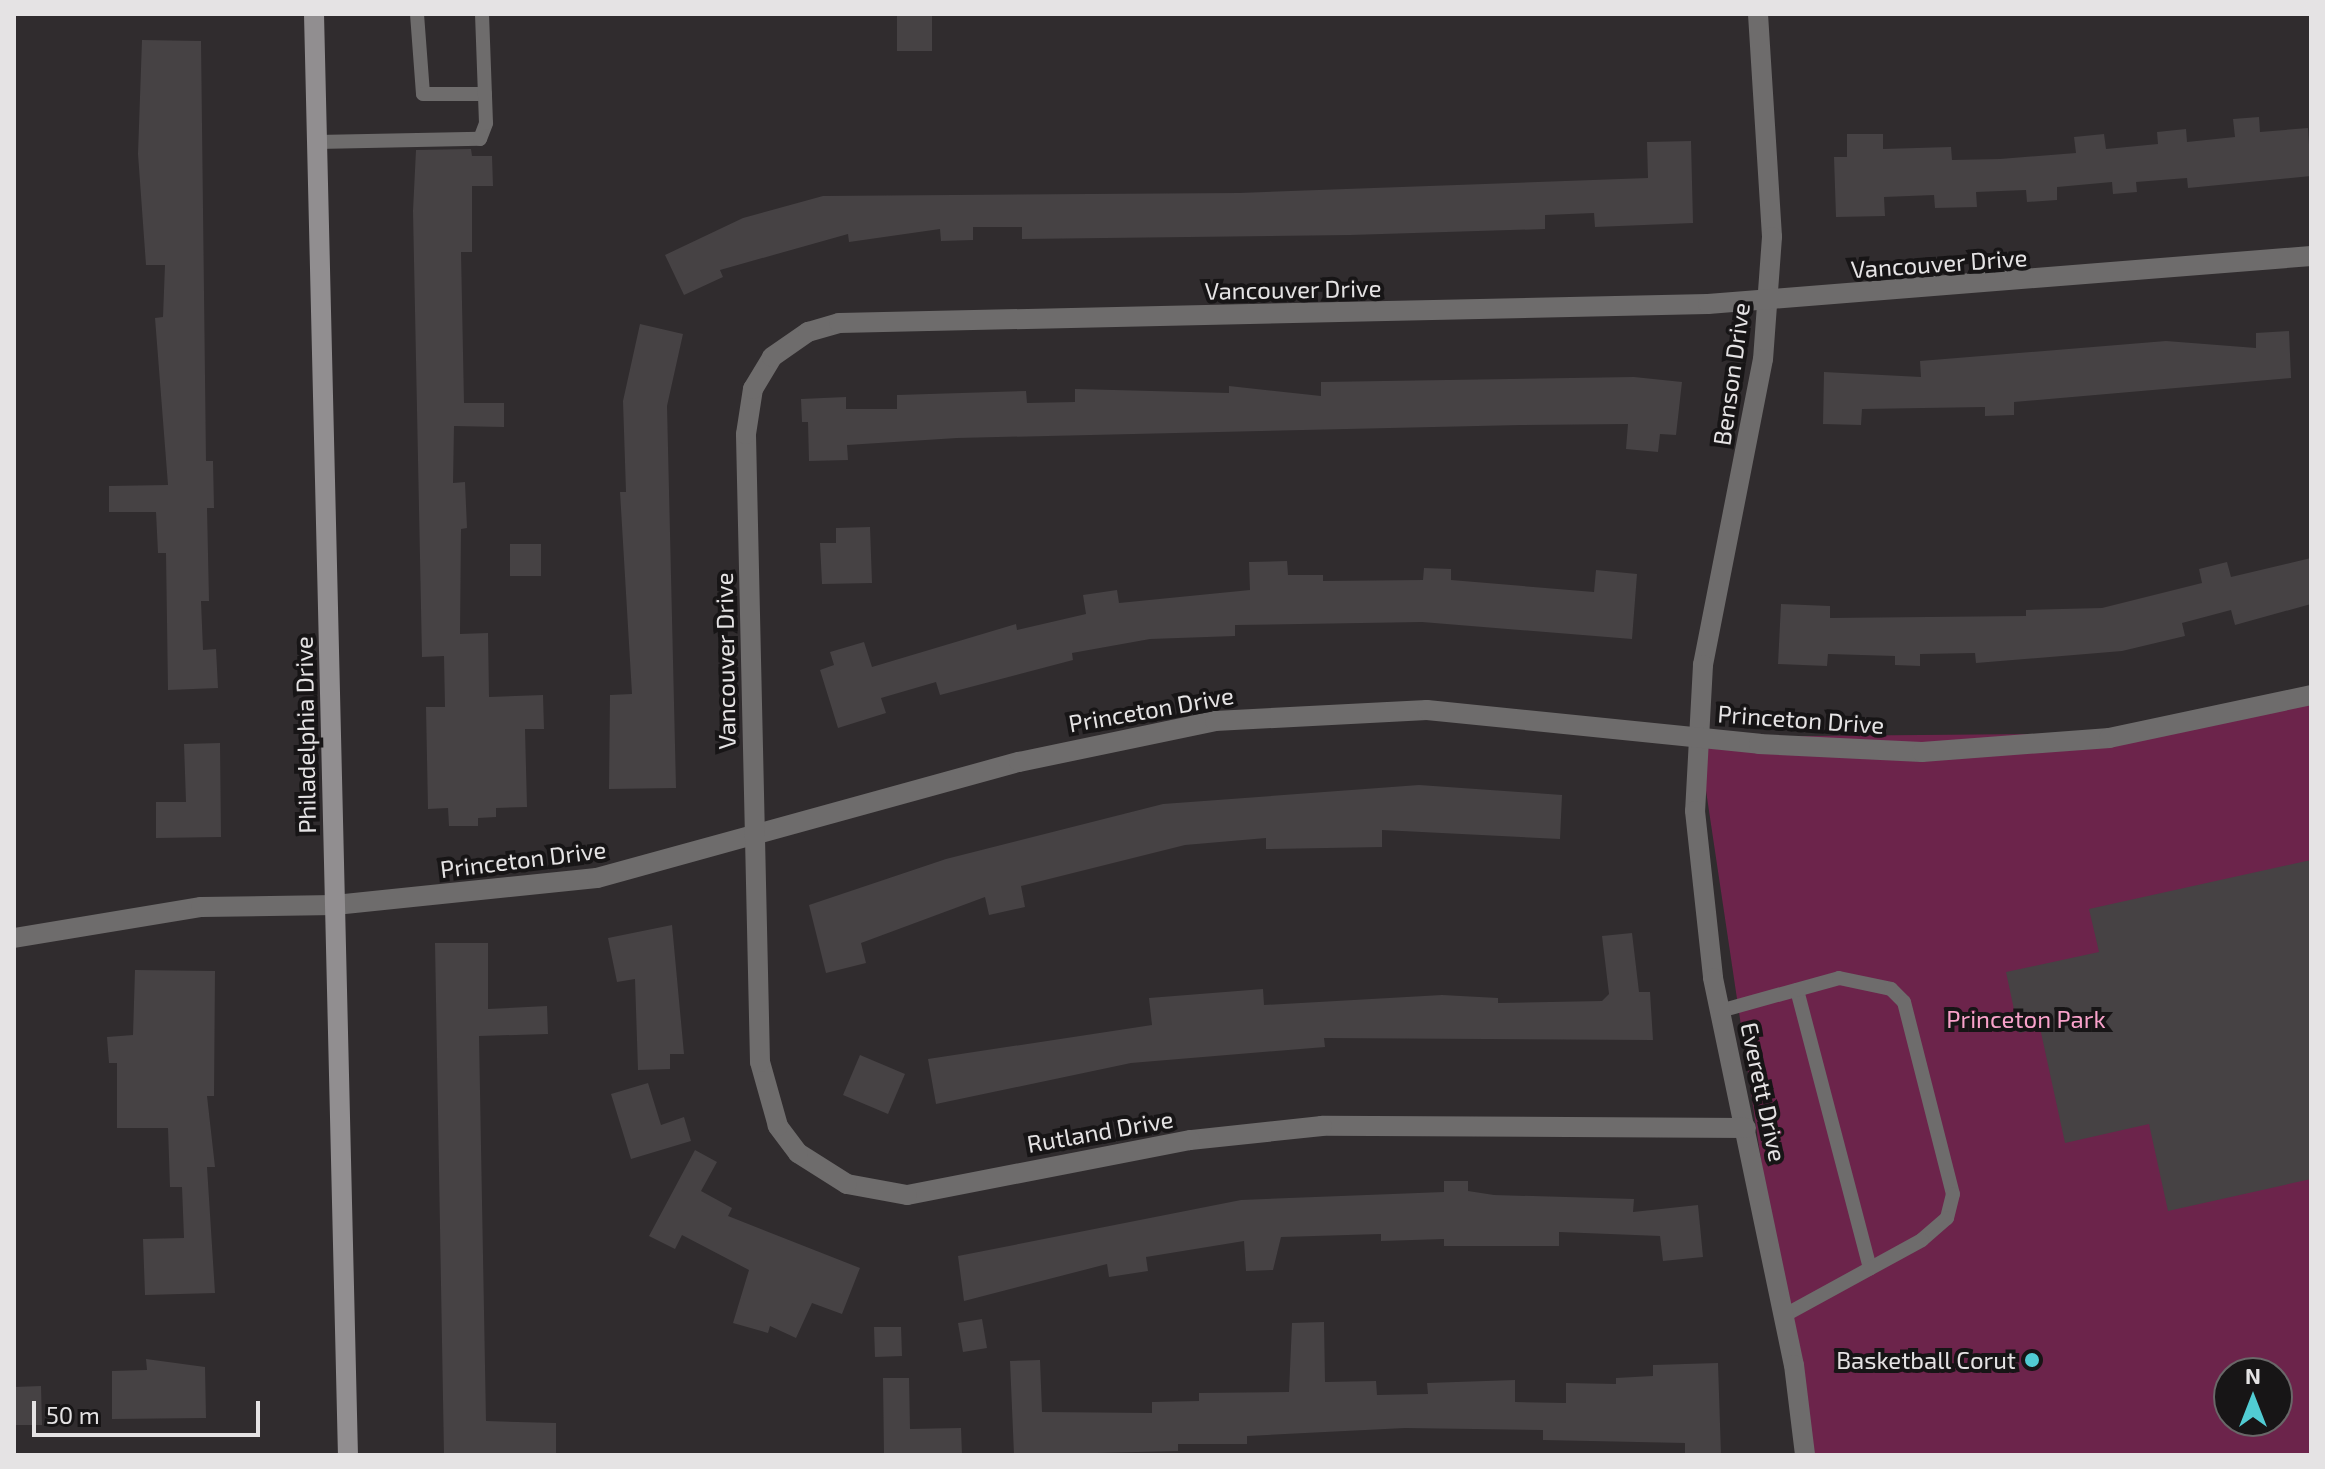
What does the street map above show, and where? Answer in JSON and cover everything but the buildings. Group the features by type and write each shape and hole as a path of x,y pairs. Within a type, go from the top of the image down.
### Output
{"main road":[{"name":"Philadelphia Drive","path":"314,14 348,1455"}],"street":[{"name":"Benson Drive","path":"1698,737 1703,665 1751,431 1767,300 1770,113 1758,14"},
{"name":"Vancouver Drive","path":"755,839 747,414 772,357 808,332 839,323 1767,300 2311,256"},
{"name":"Princeton Drive","path":"17,940 201,907 335,905 597,878 755,839 1019,762 1215,721 1427,710 1847,751 2032,747 2182,726 2311,695"},
{"name":"Everett Drive","path":"1698,737 1696,858 1720,1011 1783,1316 1805,1455"},
{"name":"Rutland Drive","path":"755,839 765,1092 798,1153 868,1192 907,1195 1160,1145 1322,1126 1746,1128"}],"lane":[{"path":"417,14 423,94 485,94"},
{"path":"317,142 480,139 485,94 482,14"},
{"path":"1720,1011 1839,978 1869,980 1904,1002 1953,1194 1939,1225 1870,1269 1783,1316"},
{"path":"1797,990 1870,1269"}],"green space":[{"name":"Princeton Park","path":"2311,695 2311,1455 1805,1455 1698,737 2137,733"}],"place":[{"name":"Basketball Corut","path":"2032,1360"}]}
